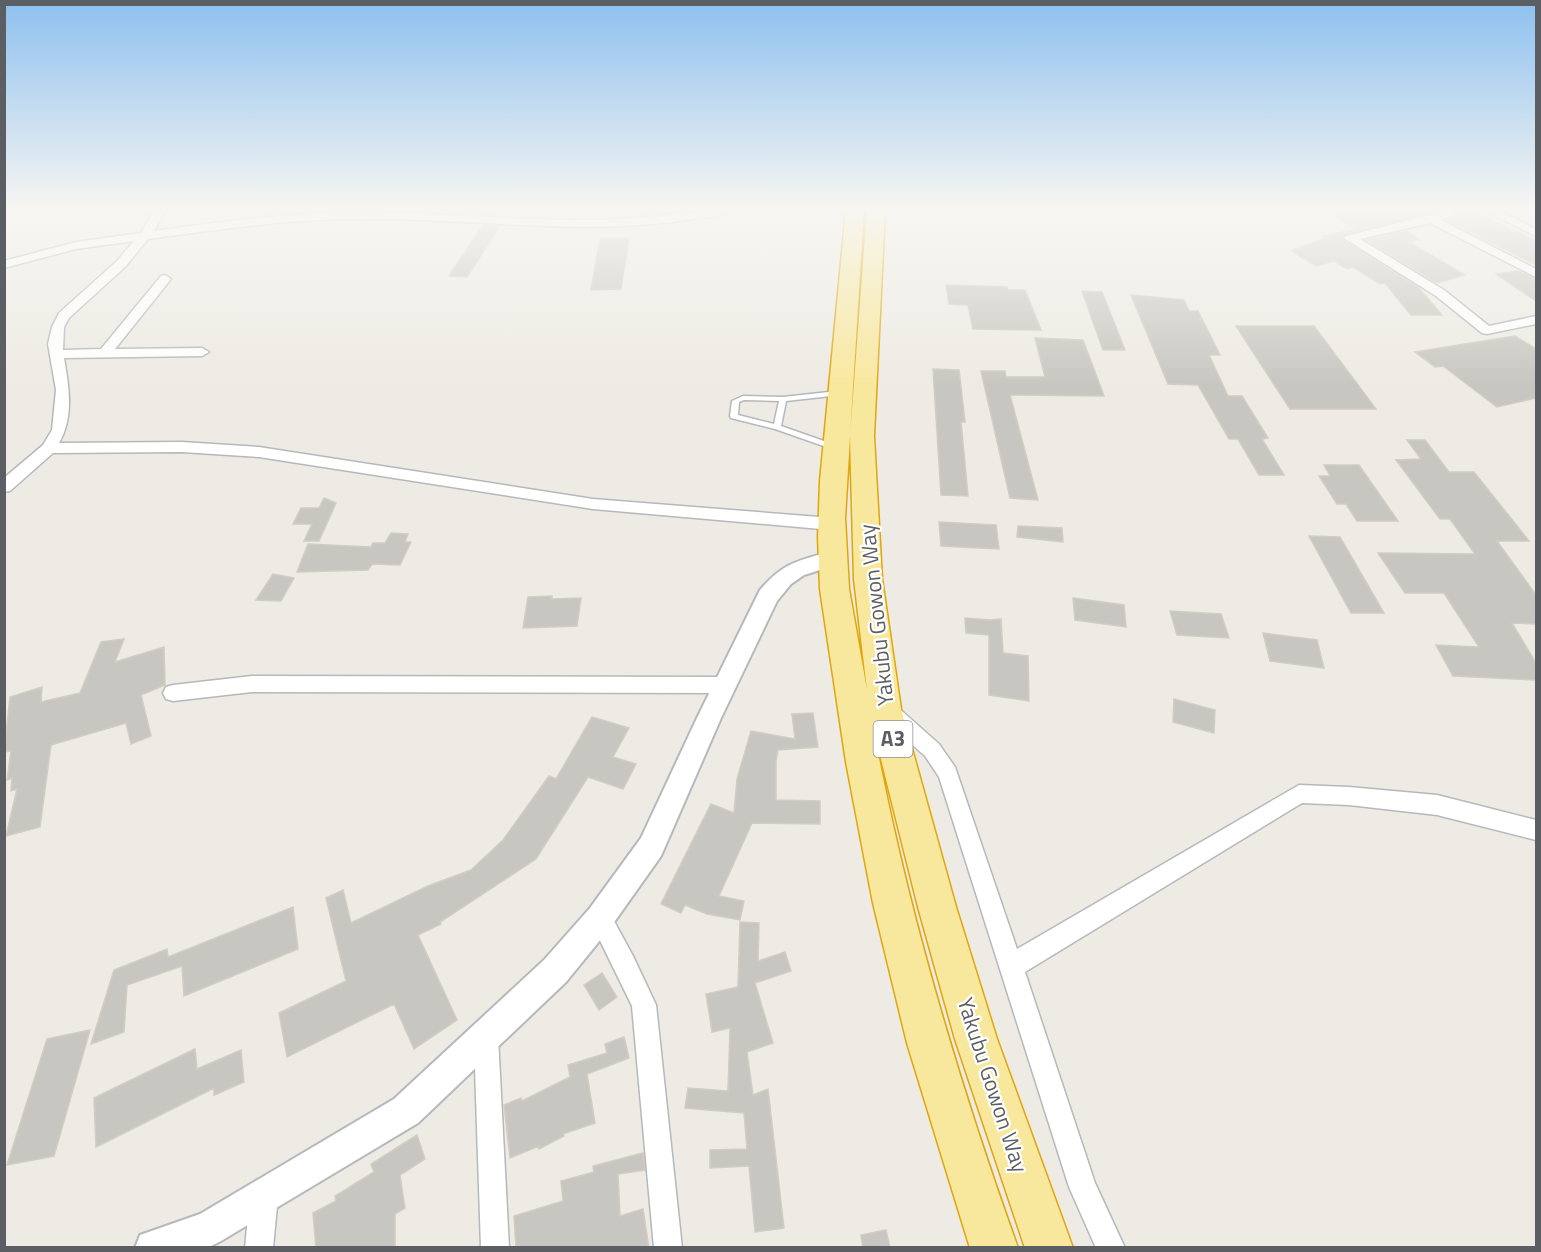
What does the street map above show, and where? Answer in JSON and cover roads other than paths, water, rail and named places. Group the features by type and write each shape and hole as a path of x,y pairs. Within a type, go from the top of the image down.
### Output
{"highway":[{"name":"Yakubu Gowon Way","path":"858,268 840,393 832,559 862,762 882,857 918,1005 975,1195 994,1248"},
{"name":"Yakubu Gowon Way","path":"864,268 862,436 868,579 885,709 937,907 976,1039 1049,1248"}],"street":[{"path":"6,485 49,448 60,430 63,390 55,344 58,327 64,316 116,268"},
{"path":"1400,268 1440,293 1487,330 1536,320"},
{"path":"105,353 165,279"},
{"path":"57,354 201,352"},
{"path":"49,448 182,447 259,452 593,504 832,524"},
{"path":"153,1248 209,1229 406,1111 555,971 600,918 651,848 768,596 783,578 797,569 832,559"},
{"path":"173,693 252,684 725,685"},
{"path":"885,709 932,750 948,773 1083,1187 1111,1248"},
{"path":"1012,966 1299,794 1349,796 1437,805 1536,830"},
{"path":"600,918 626,964 644,1005 668,1248"},
{"path":"486,1037 495,1248"},
{"path":"260,1248 264,1196"}],"lane":[{"path":"836,448 777,427 734,416 736,401 743,398 783,399 840,393"},
{"path":"777,427 783,399"}]}
